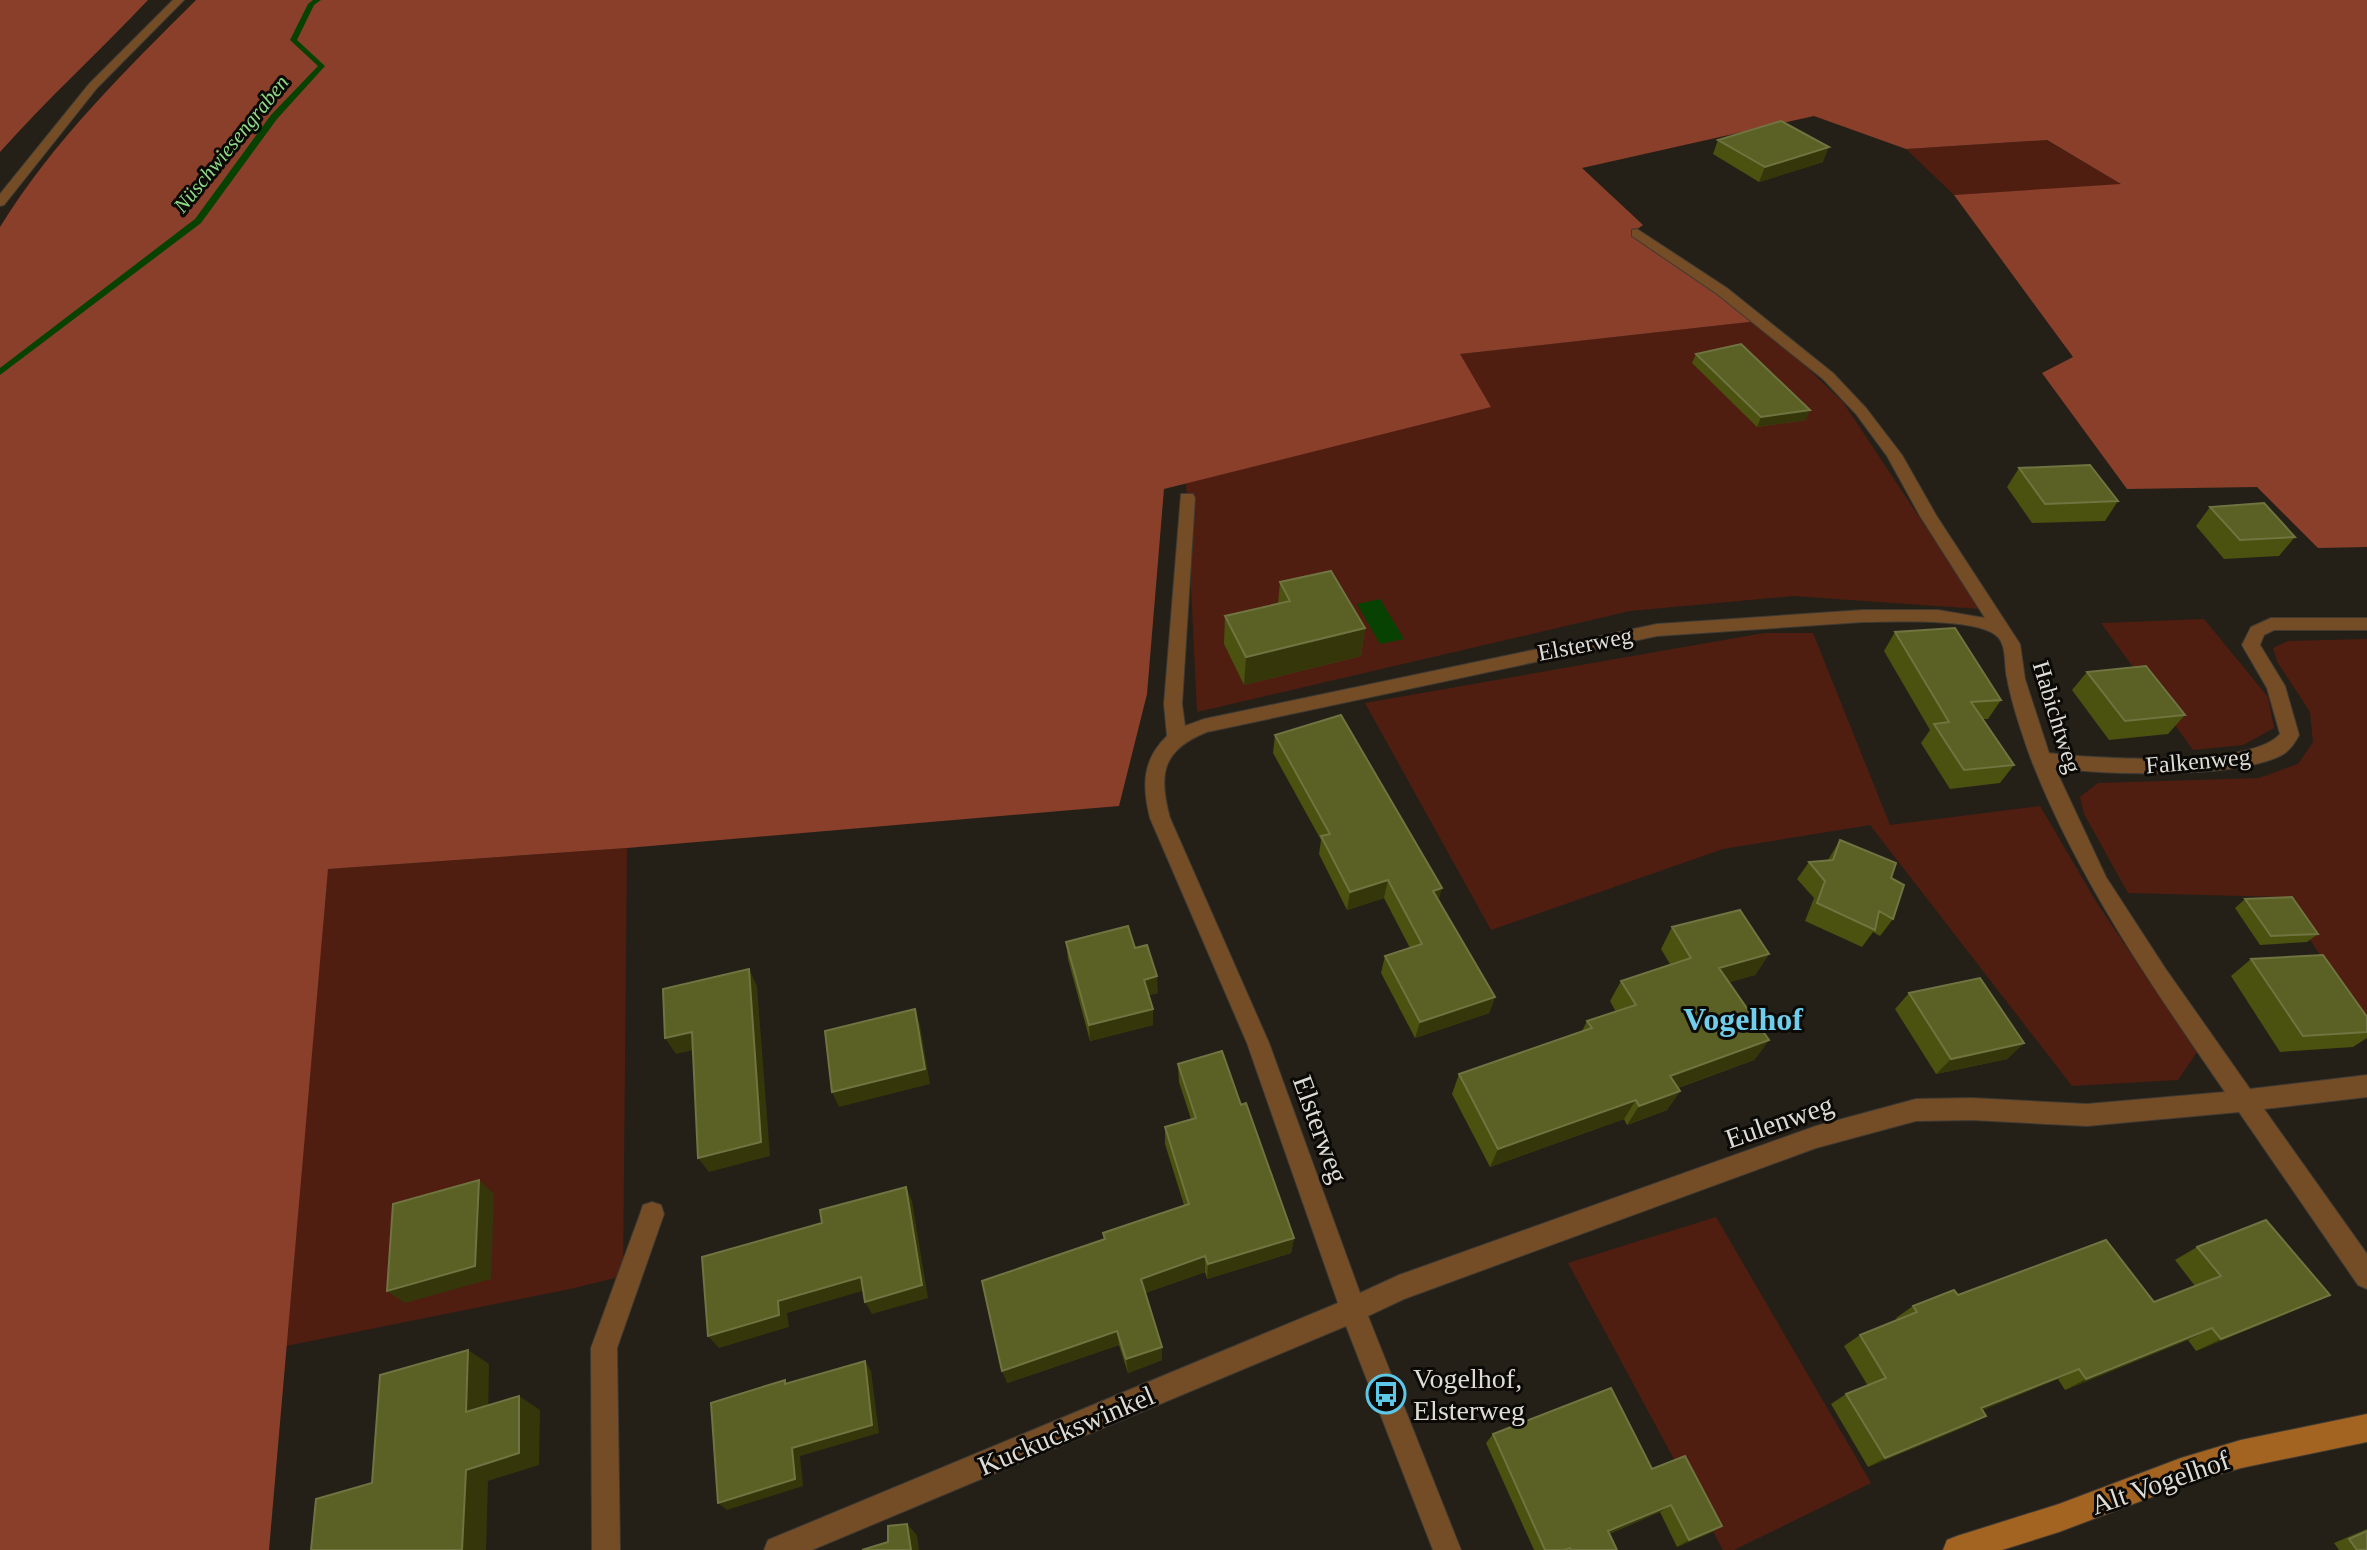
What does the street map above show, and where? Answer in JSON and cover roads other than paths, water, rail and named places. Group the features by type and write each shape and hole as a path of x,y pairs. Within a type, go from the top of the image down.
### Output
{"main road":[{"name":"Alt Vogelhof","path":"1957,1550 2059,1518 2181,1472 2241,1454 2367,1428"}],"street":[{"path":"0,202 93,86 178,0"},
{"name":"Habichtweg","path":"1637,233 1768,325 1828,376 1860,411 1894,455 1928,516 2011,644 2016,679 2041,759 2098,882 2157,975 2247,1100 2367,1276"},
{"path":"1177,737 1173,704 1187,498"},
{"name":"Elsterweg","path":"1447,1550 1353,1310 1311,1184 1258,1043 1152,795 1152,773 1177,737 1222,721 1526,655 1657,630 1807,618 1876,616 1976,621 2000,630"},
{"name":"Falkenweg","path":"2041,759 2077,765 2126,767 2228,762 2256,757 2277,748 2290,735 2276,686 2251,645 2257,631 2271,624 2367,624"},
{"path":"2247,1100 2367,1087"},
{"name":"Eulenweg","path":"1353,1310 1399,1288 1816,1137 1916,1110 1972,1109 2087,1115 2175,1109 2247,1100"},
{"path":"606,1550 604,1348 652,1214"},
{"name":"Kuckuckswinkel","path":"778,1550 1353,1310"}],"waterway":[{"name":"Nüschwiesengraben","path":"0,372 198,221 274,117 322,66 293,40 311,4 318,0"}],"place":[{"name":"Vogelhof, Elsterweg","path":"1386,1394"}],"district":[{"name":"Vogelhof","path":"1743,1019"}]}
